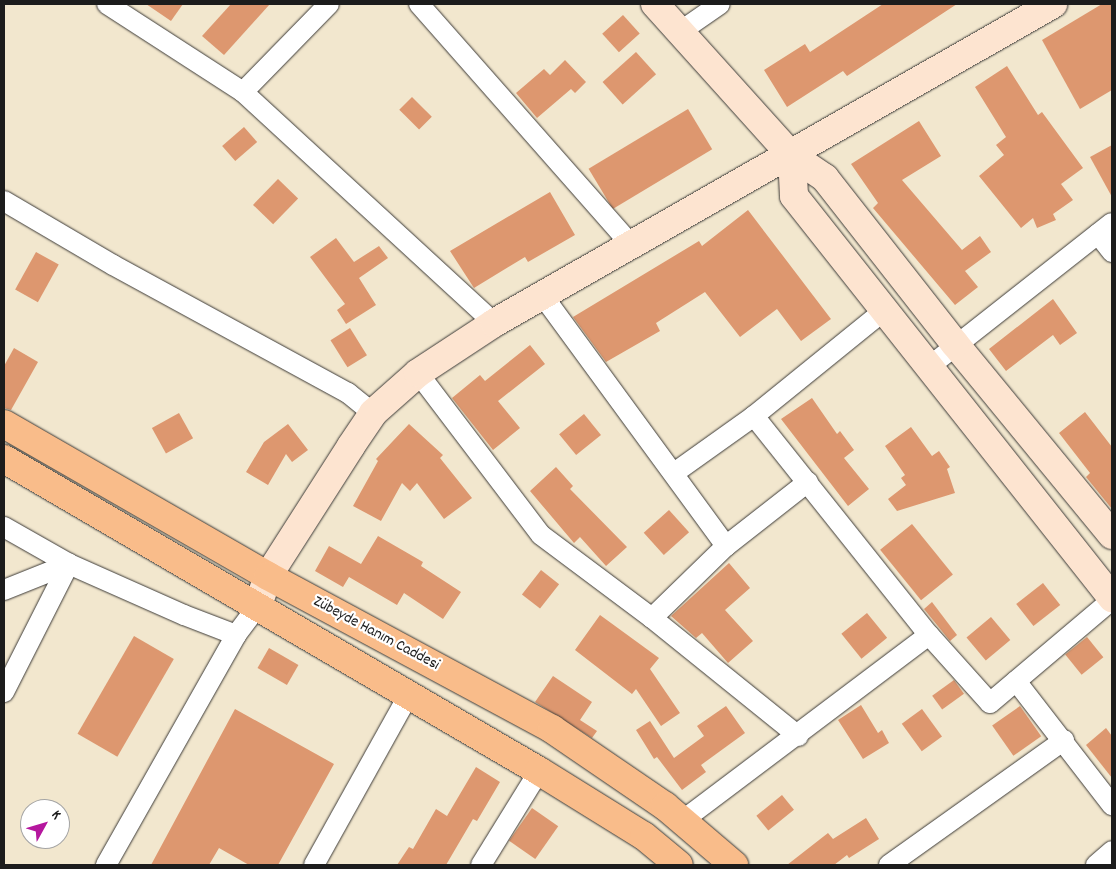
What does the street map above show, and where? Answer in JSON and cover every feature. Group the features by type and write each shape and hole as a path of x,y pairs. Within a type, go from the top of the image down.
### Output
{"main road":[{"name":"Zübeyde Hanım Caddesi","path":"4,424 268,576 552,729 682,821 734,865"},
{"path":"4,459 539,770 644,836 679,865"}],"street":[{"path":"107,4 242,92 494,323"},
{"path":"242,92 329,4"},
{"path":"419,4 632,246"},
{"path":"655,4 792,156 825,178 954,344 1112,535"},
{"path":"681,32 720,4"},
{"path":"106,865 236,635 258,606 268,576 373,413 418,373 494,323 792,156 1054,4"},
{"path":"754,416 929,635 990,703 1112,599 794,196 792,156"},
{"path":"4,201 113,265 348,393 373,413"},
{"path":"930,366 954,344 1105,228 1112,252"},
{"path":"543,296 726,546"},
{"path":"674,473 754,416 885,310"},
{"path":"418,373 540,535 652,618 798,736"},
{"path":"652,618 726,546 808,482"},
{"path":"4,527 69,564 184,615 236,635"},
{"path":"4,590 69,564"},
{"path":"4,692 69,564"},
{"path":"682,821 798,736 929,635"},
{"path":"1016,681 1064,740 1112,805"},
{"path":"314,865 409,694"},
{"path":"889,865 1064,740"},
{"path":"481,865 539,770"},
{"path":"1096,865 1112,851"}],"building":[{"path":"146,4 183,4 171,21"},
{"path":"231,4 270,4 224,55 202,36"},
{"path":"883,4 957,4 847,76 843,71 787,107 764,70 805,44 810,52"},
{"path":"1102,4 1112,4 1112,90 1080,109 1042,40"},
{"path":"623,15 640,34 619,52 602,34"},
{"path":"636,52 656,74 623,104 603,82"},
{"path":"565,60 586,82 575,93 571,89 537,118 516,93 544,69 550,75"},
{"path":"1007,66 1038,115 1042,112 1083,168 1061,184 1073,200 1053,214 1056,220 1037,228 1033,218 1021,228 979,176 1004,155 996,145 1006,137 975,87"},
{"path":"412,97 432,117 419,130 399,110"},
{"path":"688,109 712,149 613,209 589,169"},
{"path":"919,121 941,156 902,180 962,250 980,236 991,252 965,271 978,287 955,305 873,208 878,203 851,164"},
{"path":"244,127 257,142 235,161 222,146"},
{"path":"1112,145 1112,197 1090,157"},
{"path":"278,179 298,198 273,224 253,205"},
{"path":"550,192 575,235 528,262 525,257 474,288 450,251"},
{"path":"748,210 831,319 801,341 777,309 740,337 705,292 656,323 660,331 606,362 573,317 699,241 702,246"},
{"path":"336,238 354,262 379,246 388,258 359,278 376,305 346,324 337,310 345,304 310,257"},
{"path":"36,252 59,265 38,302 15,290"},
{"path":"1053,299 1077,333 1060,345 1053,335 1006,371 989,349"},
{"path":"350,328 367,355 347,367 330,340"},
{"path":"530,345 545,364 498,401 520,428 493,450 452,398 480,375 485,381"},
{"path":"14,348 38,362 11,410 4,408 4,366"},
{"path":"812,398 837,434 840,431 854,450 844,458 869,489 848,506 781,419"},
{"path":"1085,412 1112,447 1112,509 1086,477 1090,473 1059,433"},
{"path":"179,413 193,438 166,453 152,428"},
{"path":"584,414 601,435 576,455 559,434"},
{"path":"288,424 308,450 292,462 286,454 268,485 246,472 264,442"},
{"path":"409,424 443,455 440,458 472,498 444,519 417,483 410,491 402,483 381,521 353,506 378,461 376,459"},
{"path":"911,427 932,456 939,451 950,467 947,469 955,493 897,511 888,499 906,485 901,478 905,475 885,446"},
{"path":"556,467 573,486 570,489 627,547 606,566 580,537 574,543 530,491"},
{"path":"669,510 689,532 664,555 644,533"},
{"path":"912,524 953,575 921,600 880,550"},
{"path":"378,536 423,562 421,566 461,592 443,619 404,593 397,605 349,577 343,587 315,571 329,546 361,564"},
{"path":"729,563 750,588 725,610 753,641 728,663 702,633 696,638 671,616"},
{"path":"541,570 559,584 540,609 522,594"},
{"path":"1043,583 1060,605 1033,626 1016,604"},
{"path":"932,602 957,635 950,641 924,609"},
{"path":"867,613 887,638 861,659 841,634"},
{"path":"600,615 659,658 650,669 680,713 661,726 636,689 632,694 575,650"},
{"path":"991,617 1010,640 986,661 966,638"},
{"path":"134,636 174,659 117,757 78,734"},
{"path":"1087,637 1103,657 1082,675 1065,655"},
{"path":"269,648 298,665 287,685 258,668"},
{"path":"553,676 592,702 580,720 597,731 592,738 535,702"},
{"path":"954,680 964,694 942,710 932,696"},
{"path":"861,705 878,733 882,730 889,743 863,759 838,720"},
{"path":"726,706 745,733 701,765 706,772 682,790 657,757 654,759 636,730 650,721 674,758 704,736 697,726"},
{"path":"1020,706 1041,736 1013,756 992,726"},
{"path":"235,709 334,764 278,865 249,865 219,848 209,865 151,865"},
{"path":"922,709 942,737 922,751 902,724"},
{"path":"1106,728 1112,736 1112,778 1086,745"},
{"path":"476,767 500,782 477,821 473,819 446,865 397,865 409,847 413,849 436,809 447,816"},
{"path":"782,795 794,810 768,831 756,816"},
{"path":"532,808 558,826 535,859 509,841"},
{"path":"866,818 879,839 849,858 847,855 834,865 787,865 828,833 833,839"}]}
